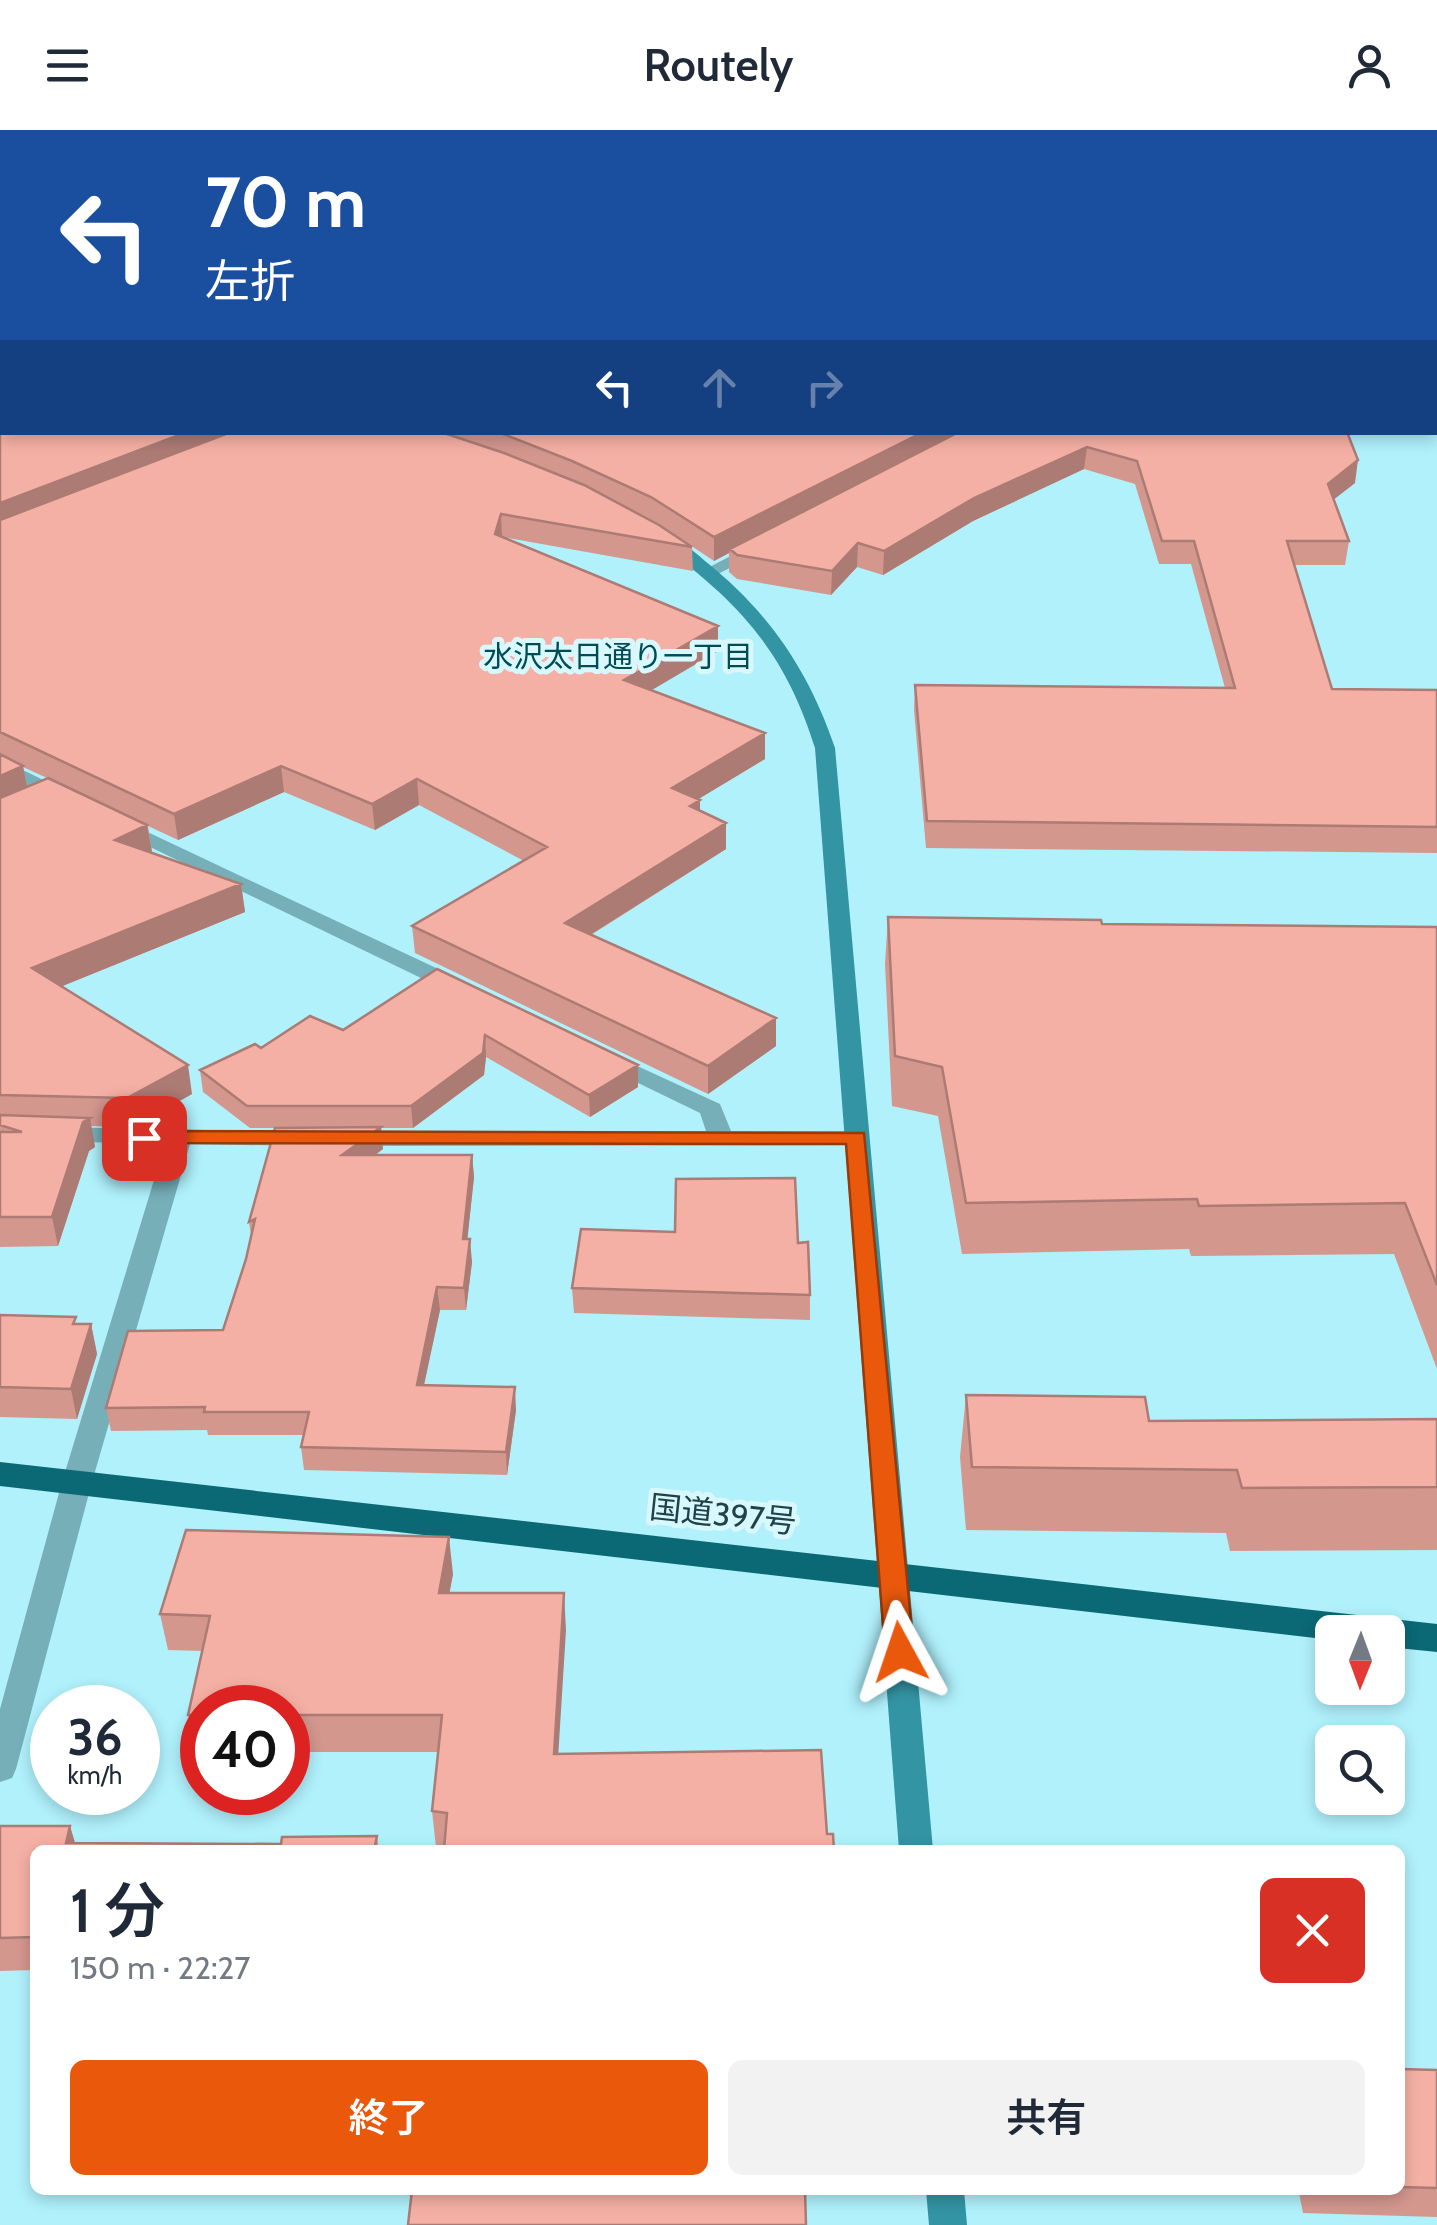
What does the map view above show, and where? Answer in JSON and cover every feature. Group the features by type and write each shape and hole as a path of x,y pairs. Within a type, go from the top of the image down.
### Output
{"highway":[{"name":"国道397号","path":"0,1474 1437,1638"}],"street":[{"path":"653,530 710,571 758,618 793,662 812,702 824,748 916,1845"},
{"path":"710,571 779,536"},
{"path":"0,766 53,798"},
{"path":"106,818 480,998"},
{"path":"586,1049 711,1109 721,1138"},
{"path":"0,1133 179,1139 856,1138"},
{"path":"0,1769 76,1482 179,1139"},
{"path":"945,2195 948,2225"}],"building":[{"path":"0,435 179,435 0,503"},
{"path":"223,435 450,435 584,485 659,525 692,547 501,514 495,534 718,626 624,680 765,733 672,788 700,800 690,806 726,823 565,923 776,1018 708,1066 412,926 547,847 417,779 372,804 281,766 174,814 0,732 0,520"},
{"path":"506,435 917,435 714,537 651,497"},
{"path":"953,435 1348,435 1358,460 1328,484 1349,541 1287,541 1332,689 1437,690 1437,827 927,821 915,685 1235,688 1194,541 1162,541 1137,461 1087,447 974,498 884,551 858,543 832,571 737,555 730,549"},
{"path":"0,754 23,766 0,776"},
{"path":"48,778 147,825 115,840 241,884 32,968 188,1065 127,1098 0,1095 0,798"},
{"path":"888,917 1101,920 1102,924 1437,927 1437,1285 1405,1203 1199,1206 1197,1199 966,1203 942,1067 895,1056"},
{"path":"437,969 638,1065 589,1095 485,1035 483,1053 411,1106 247,1106 200,1070 255,1044 261,1048 310,1016 343,1030"},
{"path":"0,1115 90,1118 83,1122 52,1217 0,1217 0,1132 22,1132 0,1125"},
{"path":"381,1127 342,1155 472,1155 463,1239 470,1239 464,1288 437,1287 417,1385 515,1387 506,1452 301,1447 309,1412 106,1408 128,1331 223,1330 246,1259 255,1219 249,1222 275,1128"},
{"path":"795,1178 798,1243 808,1242 810,1295 572,1288 581,1229 675,1232 676,1179"},
{"path":"0,1315 76,1317 73,1324 91,1324 71,1389 0,1387"},
{"path":"966,1395 1145,1397 1149,1421 1437,1419 1437,1487 1242,1488 1237,1470 972,1467"},
{"path":"186,1530 449,1537 439,1593 564,1593 554,1754 821,1750 827,1834 833,1834 834,1845 444,1845 447,1813 432,1811 442,1715 310,1715 310,1685 195,1685 210,1616 160,1614"},
{"path":"0,1826 70,1826 66,1843 281,1844 282,1837 377,1836 375,1845 30,1845 30,1937 0,1938"},
{"path":"1405,2069 1437,2070 1437,2188 1405,2187"},
{"path":"411,2195 805,2195 806,2225 408,2225"}],"district":[{"name":"水沢太日通り一丁目","path":"618,656"}],"route":[{"path":"144,1138 856,1138 900,1652"}]}
